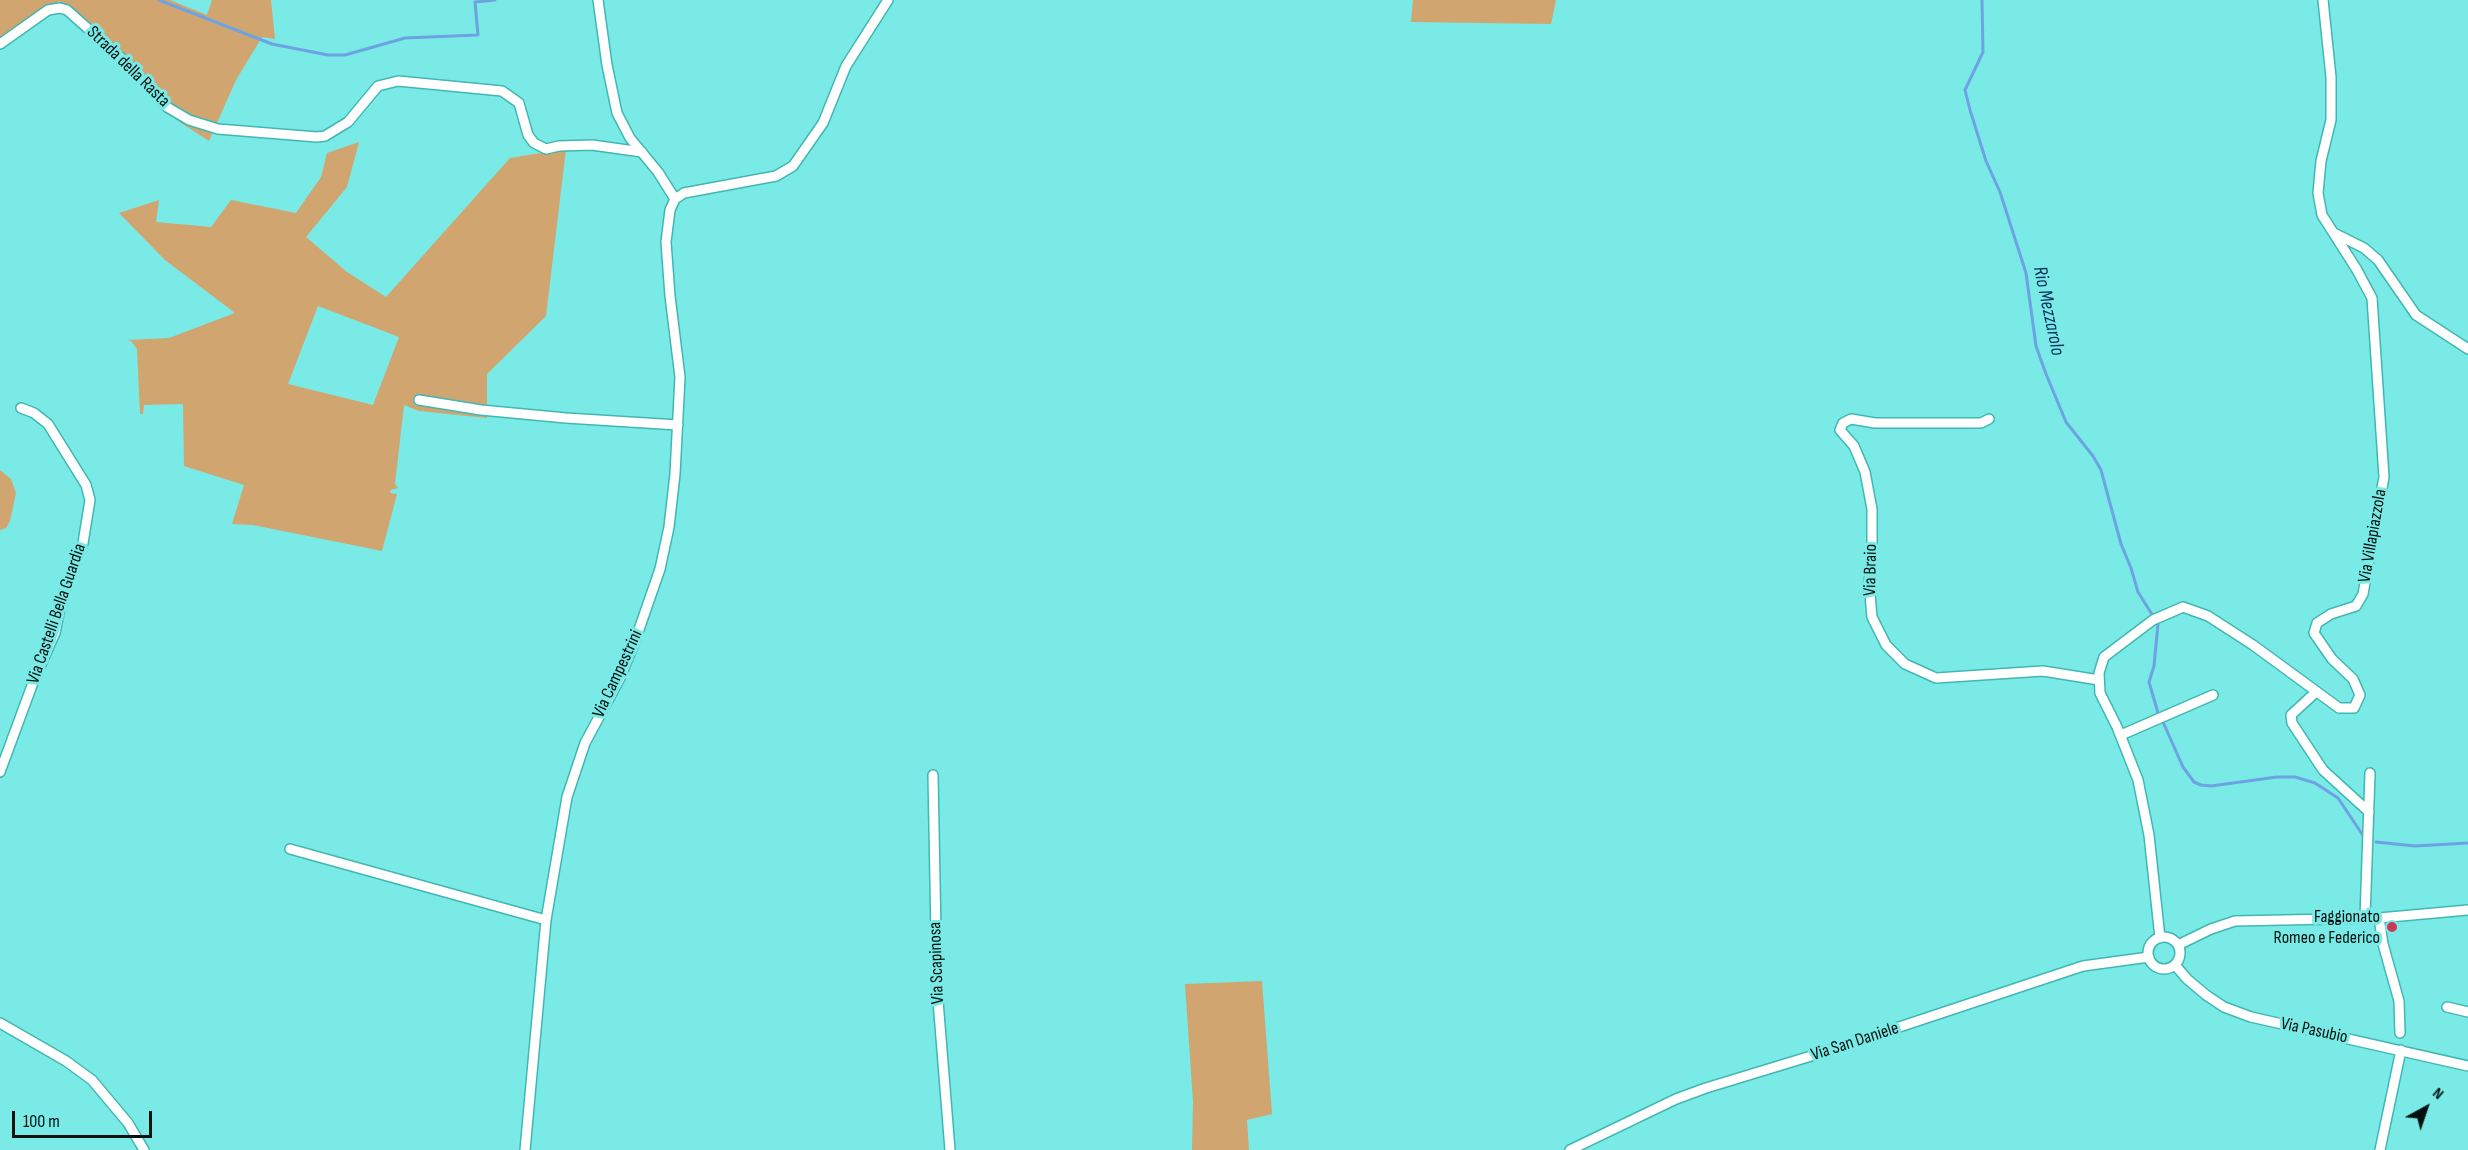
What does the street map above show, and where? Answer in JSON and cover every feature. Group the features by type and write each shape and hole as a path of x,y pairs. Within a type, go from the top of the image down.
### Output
{"street":[{"path":"598,0 607,65 617,113 630,138 675,199 684,193 701,189 776,177 793,166 824,123 846,66 888,0"},
{"name":"Via Villapiazzola","path":"2099,680 2098,674 2104,657 2153,620 2183,607 2208,616 2253,645 2339,708 2354,708 2360,695 2353,679 2332,659 2314,633 2317,623 2331,614 2356,606 2363,594 2384,477 2372,298 2322,215 2318,193 2321,161 2331,120 2331,77 2323,0"},
{"name":"Strada della Rasta","path":"0,44 48,10 60,8 68,10 122,58 167,107 189,120 218,129 324,136 348,122 378,86 398,81 502,91 519,103 528,135 534,143 546,149 559,146 592,145 642,152"},
{"name":"Via Campestrini","path":"525,1150 546,920 567,797 585,743 620,678 660,569 669,526 680,377 670,296 666,226 675,199"},
{"path":"2332,232 2364,248 2378,260 2416,315 2468,349"},
{"path":"419,400 481,410 678,425"},
{"name":"Via Castelli Bella Guardia","path":"0,772 34,680 55,633 62,598 83,543 90,500 86,485 48,424 34,413 21,408"},
{"name":"Via Braio","path":"1989,420 1981,423 1875,423 1851,419 1843,423 1840,430 1854,446 1864,472 1872,509 1869,583 1872,617 1886,645 1905,664 1936,678 2043,671 2099,680"},
{"path":"2099,680 2100,693 2121,735 2138,780 2149,835 2160,938"},
{"path":"2316,692 2291,715 2292,723 2323,770 2369,812"},
{"path":"2121,735 2213,695"},
{"path":"2365,918 2370,773"},
{"name":"Via Scapinosa","path":"933,775 937,988 950,1150"},
{"path":"290,849 546,920"},
{"path":"2178,945 2211,929 2235,921 2379,918 2468,910"},
{"path":"2379,918 2383,944 2399,1001 2400,1032"},
{"path":"2160,938 2168,938 2178,945 2180,955 2175,965 2169,968 2157,967 2149,957 2152,943 2160,938"},
{"name":"Via San Daniele","path":"1570,1150 1676,1099 1706,1088 1821,1053 2083,966 2149,957"},
{"name":"Via Pasubio","path":"2175,965 2206,995 2224,1007 2251,1017 2468,1065"},
{"path":"2447,1007 2468,1012"},
{"path":"0,1023 66,1061 92,1080 128,1123 144,1150"},
{"path":"2380,1150 2401,1050"}],"shaded area":[{"path":"0,0 170,0 207,15 212,0 271,0 275,39 262,37 236,80 209,141 178,121 59,1 0,43"},
{"path":"1413,0 1556,0 1551,24 1411,22"},
{"path":"359,142 347,187 306,237 347,272 386,297 510,158 566,149 546,316 487,374 487,418 419,411 404,405 395,484 398,488 391,490 390,493 397,494 382,551 253,525 232,524 244,485 184,466 183,404 144,405 143,414 140,414 137,349 131,341 127,340 169,338 235,313 165,260 119,213 159,200 156,222 211,227 231,200 296,213 321,177 327,153","holes":["318,306 399,337 373,405 288,384"]},
{"path":"0,470 11,479 16,493 10,521 6,528 0,530"},
{"path":"1262,981 1272,1114 1247,1120 1249,1150 1192,1150 1193,1102 1185,984"}],"waterway":[{"path":"159,0 272,44 328,55 345,55 405,38 478,35 475,2 495,0"},
{"name":"Rio Mezzarolo","path":"1982,0 1983,52 1965,90 1970,110 2026,273 2036,346 2046,374 2066,422 2101,470 2121,544 2138,592 2153,616"},
{"name":"Rio Mezzarolo","path":"2158,624 2154,666 2149,682 2158,713"},
{"name":"Rio Mezzarolo","path":"2163,722 2183,767 2194,782 2211,786 2277,777 2295,777 2315,783 2338,798 2364,837"},
{"name":"Rio Mezzarolo","path":"2376,842 2415,846 2468,843"}],"place":[{"name":"Faggionato Romeo e Federico","path":"2392,927"}]}
